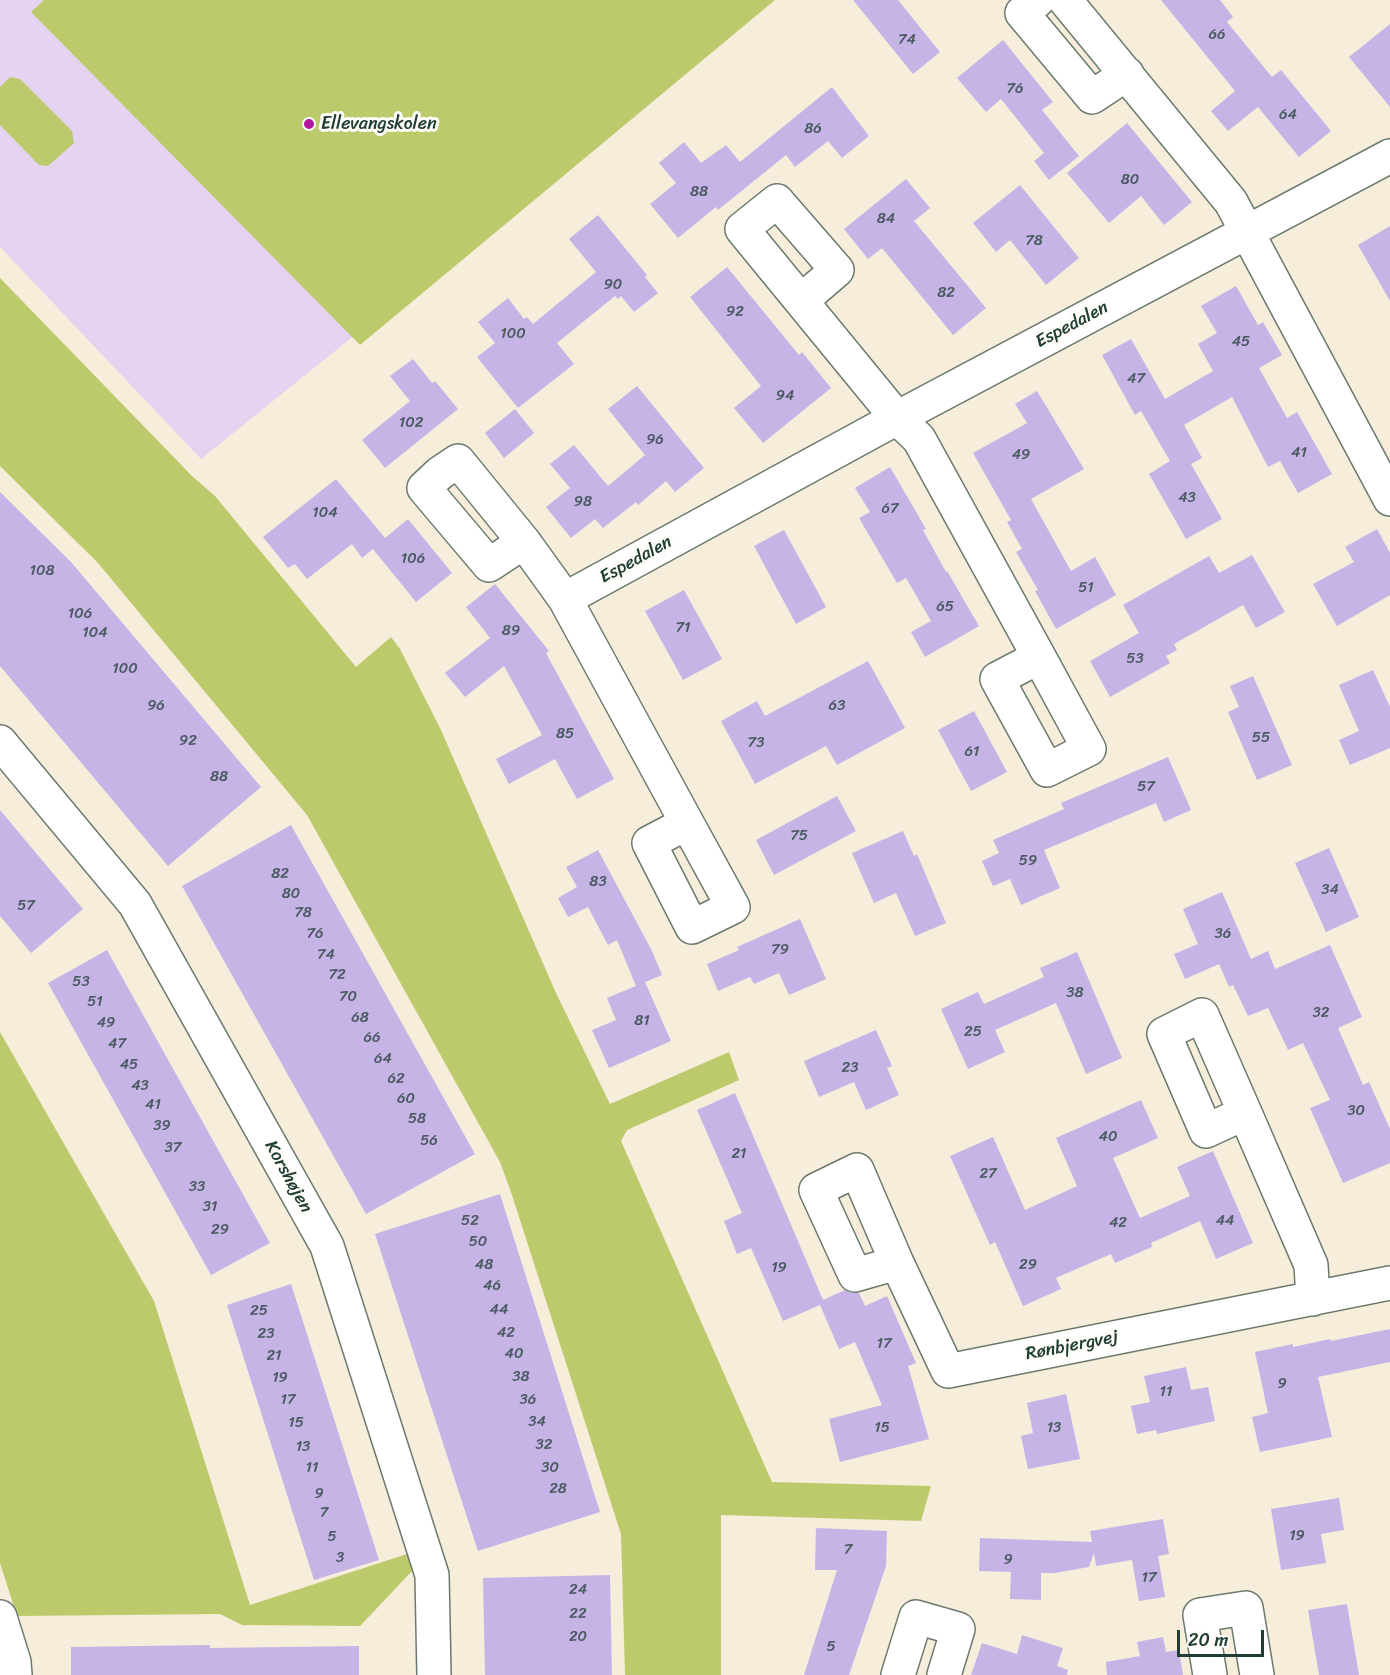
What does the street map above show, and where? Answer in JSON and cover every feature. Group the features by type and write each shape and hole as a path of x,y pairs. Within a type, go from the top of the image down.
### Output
{"street":[{"path":"1038,0 1022,13 1092,98 1127,74"},
{"path":"1065,0 1231,202 1388,492"},
{"name":"Espedalen","path":"565,599 897,418 1390,156"},
{"path":"801,302 897,418 919,439 1039,657"},
{"path":"524,542 565,599 687,823"},
{"name":"Korshøjen","path":"0,742 135,904 327,1246 432,1575 434,1675"},
{"path":"1245,1113 1311,1265 1313,1299"},
{"name":"Rønbjergvej","path":"897,1263 948,1371 1390,1283"},
{"path":"1210,1675 1200,1615 1246,1608 1257,1675"},
{"path":"0,1617 14,1662 15,1675"},
{"path":"898,1675 916,1617 958,1629 944,1675"}],"shaded area":[{"name":"Ellevangskolen","path":"0,0 771,0 201,459 0,247"}],"green space":[{"name":"Ellevangskolen","path":"44,0 775,0 360,345 31,12"},
{"path":"10,77 20,79 72,131 74,143 48,166 39,165 0,125 0,87"},
{"path":"0,278 192,476 215,496 356,667 391,637 400,649 441,730 556,993 610,1104 729,1052 739,1080 627,1130 621,1141 772,1482 931,1486 921,1521 721,1515 721,1675 625,1675 621,1534 500,1162 307,815 98,563 0,466"},
{"path":"0,1032 154,1301 250,1605 407,1554 413,1570 360,1626 242,1625 220,1614 17,1616 0,1563"}],"building":[{"path":"853,0 898,0 940,52 913,74"},
{"path":"1161,0 1220,0 1233,17 1227,22 1272,77 1281,70 1331,131 1299,157 1258,107 1228,131 1211,111 1235,91"},
{"path":"1390,24 1390,107 1349,57"},
{"path":"1003,40 1053,102 1042,110 1079,156 1049,180 1034,161 1044,153 1001,99 986,112 957,78"},
{"path":"832,87 869,136 842,158 828,141 795,167 786,155 718,210 716,207 678,238 650,204 676,183 659,163 684,142 701,163 726,145 740,162"},
{"path":"1127,123 1192,202 1164,225 1141,196 1109,223 1067,173"},
{"path":"906,179 930,208 914,221 986,308 953,335 882,248 868,259 844,229"},
{"path":"1020,185 1079,258 1046,285 1010,240 996,252 973,223"},
{"path":"598,215 647,275 645,277 658,293 634,312 621,296 618,299 615,296 557,343 574,364 518,408 477,357 495,343 478,322 508,298 524,319 527,317 533,324 596,272 569,239"},
{"path":"1390,226 1390,301 1358,245"},
{"path":"727,267 799,355 802,352 831,388 763,443 734,408 761,386 690,297"},
{"path":"1236,286 1258,325 1263,322 1282,355 1259,368 1287,418 1297,412 1332,474 1298,493 1280,461 1268,467 1232,397 1184,425 1202,458 1191,464 1222,519 1186,539 1149,474 1170,461 1141,411 1135,415 1102,355 1131,339 1165,399 1213,371 1198,344 1217,333 1201,306"},
{"path":"413,359 432,383 435,381 458,409 385,468 362,440 410,401 390,376"},
{"path":"637,386 704,468 675,492 666,481 638,505 636,502 603,528 595,519 571,538 546,507 570,488 550,464 574,445 608,486 645,455 608,409"},
{"path":"1037,391 1084,469 1031,499 1071,571 1095,557 1116,595 1056,629 1035,591 1038,590 1016,552 1022,549 1007,522 1011,520 973,453 1027,423 1015,404"},
{"path":"515,409 534,433 504,458 485,433"},
{"path":"890,467 926,529 923,530 946,572 979,626 925,657 911,632 931,621 906,578 897,583 859,518 870,512 855,488"},
{"path":"336,479 385,538 408,519 452,573 416,602 373,549 362,558 352,544 307,579 295,564 288,568 263,537"},
{"path":"0,492 71,562 261,787 168,866 0,666"},
{"path":"1377,529 1390,553 1390,595 1337,626 1313,584 1354,562 1345,547"},
{"path":"784,530 826,607 796,624 754,546"},
{"path":"1252,555 1285,612 1256,628 1243,605 1174,644 1177,650 1166,656 1170,663 1110,697 1090,661 1139,633 1123,605 1209,556 1219,573"},
{"path":"495,584 549,651 546,653 614,779 577,799 555,759 509,784 496,759 542,735 504,666 465,697 445,673 490,638 466,607"},
{"path":"684,590 722,659 683,680 645,611"},
{"path":"868,661 905,728 837,765 826,746 755,784 721,721 757,701 765,716"},
{"path":"1373,670 1390,707 1390,748 1350,765 1339,740 1359,731 1339,685"},
{"path":"1253,676 1292,765 1257,780 1228,712 1239,707 1230,686"},
{"path":"974,711 1007,772 971,791 938,730"},
{"path":"1168,757 1191,810 1164,822 1156,803 1044,850 1060,888 1021,905 1010,879 993,886 982,861 999,853 993,840 1064,809 1061,803"},
{"path":"837,796 856,831 774,875 756,840"},
{"path":"0,810 83,909 31,953 0,916"},
{"path":"291,825 475,1154 366,1214 182,886"},
{"path":"903,831 914,856 917,854 946,923 915,936 896,893 874,903 852,853"},
{"path":"1329,848 1359,917 1326,932 1295,863"},
{"path":"598,850 652,951 662,975 645,982 671,1041 609,1068 592,1030 616,1020 607,998 636,986 617,940 608,945 588,907 568,917 558,898 577,887 566,867"},
{"path":"1222,892 1251,959 1268,951 1275,969 1330,945 1362,1017 1338,1028 1363,1085 1369,1082 1390,1129 1390,1163 1343,1183 1310,1108 1330,1100 1303,1043 1288,1050 1268,1008 1248,1016 1233,985 1229,987 1219,964 1185,979 1174,954 1198,944 1183,909"},
{"path":"800,919 826,979 789,995 779,973 754,984 750,977 718,991 707,964 739,950 737,947"},
{"path":"107,950 270,1243 211,1275 48,983"},
{"path":"1077,952 1122,1058 1086,1074 1056,1003 995,1030 1005,1052 968,1069 941,1009 978,992 984,1004 1044,977 1040,968"},
{"path":"876,1030 892,1066 887,1068 899,1095 866,1110 854,1082 819,1097 804,1061"},
{"path":"735,1093 823,1300 845,1290 859,1293 865,1306 887,1296 916,1363 908,1366 929,1439 840,1462 829,1419 882,1405 855,1342 839,1349 820,1305 783,1321 751,1248 737,1254 724,1221 742,1213 697,1110"},
{"path":"1141,1100 1158,1138 1113,1158 1140,1218 1190,1196 1177,1167 1213,1151 1253,1243 1216,1259 1200,1221 1151,1243 1152,1247 1115,1263 1111,1254 1056,1278 1061,1289 1023,1306 995,1242 990,1245 950,1156 993,1137 1025,1210 1077,1186 1056,1138"},
{"path":"500,1194 600,1512 478,1551 375,1234"},
{"path":"291,1284 379,1560 314,1580 227,1305"},
{"path":"1390,1329 1390,1362 1318,1377 1332,1437 1260,1452 1252,1417 1268,1413 1255,1352 1293,1344 1293,1347 1330,1339 1331,1341"},
{"path":"1186,1367 1191,1390 1208,1387 1215,1421 1157,1434 1156,1430 1137,1434 1131,1406 1150,1402 1144,1376"},
{"path":"1066,1394 1080,1459 1028,1469 1021,1436 1033,1433 1027,1403"},
{"path":"1339,1498 1344,1530 1321,1534 1326,1563 1281,1570 1271,1509"},
{"path":"1163,1519 1169,1554 1158,1556 1165,1597 1139,1601 1132,1560 1096,1566 1094,1553 1089,1567 1041,1573 1041,1600 1010,1599 1011,1572 979,1571 980,1538 1092,1542 1090,1531"},
{"path":"816,1528 887,1531 886,1566 849,1675 804,1675 837,1570 815,1570"},
{"path":"610,1575 612,1675 485,1675 483,1578"},
{"path":"1347,1604 1359,1675 1319,1675 1308,1610"},
{"path":"1022,1635 1063,1648 1057,1666 1068,1670 1067,1675 971,1675 982,1643 1017,1654"},
{"path":"1163,1637 1166,1652 1179,1650 1183,1675 1107,1675 1106,1662 1140,1656 1137,1642"},
{"path":"210,1645 210,1648 359,1646 359,1675 71,1675 71,1647"}],"place":[{"name":"Ellevangskolen","path":"309,124"}]}
